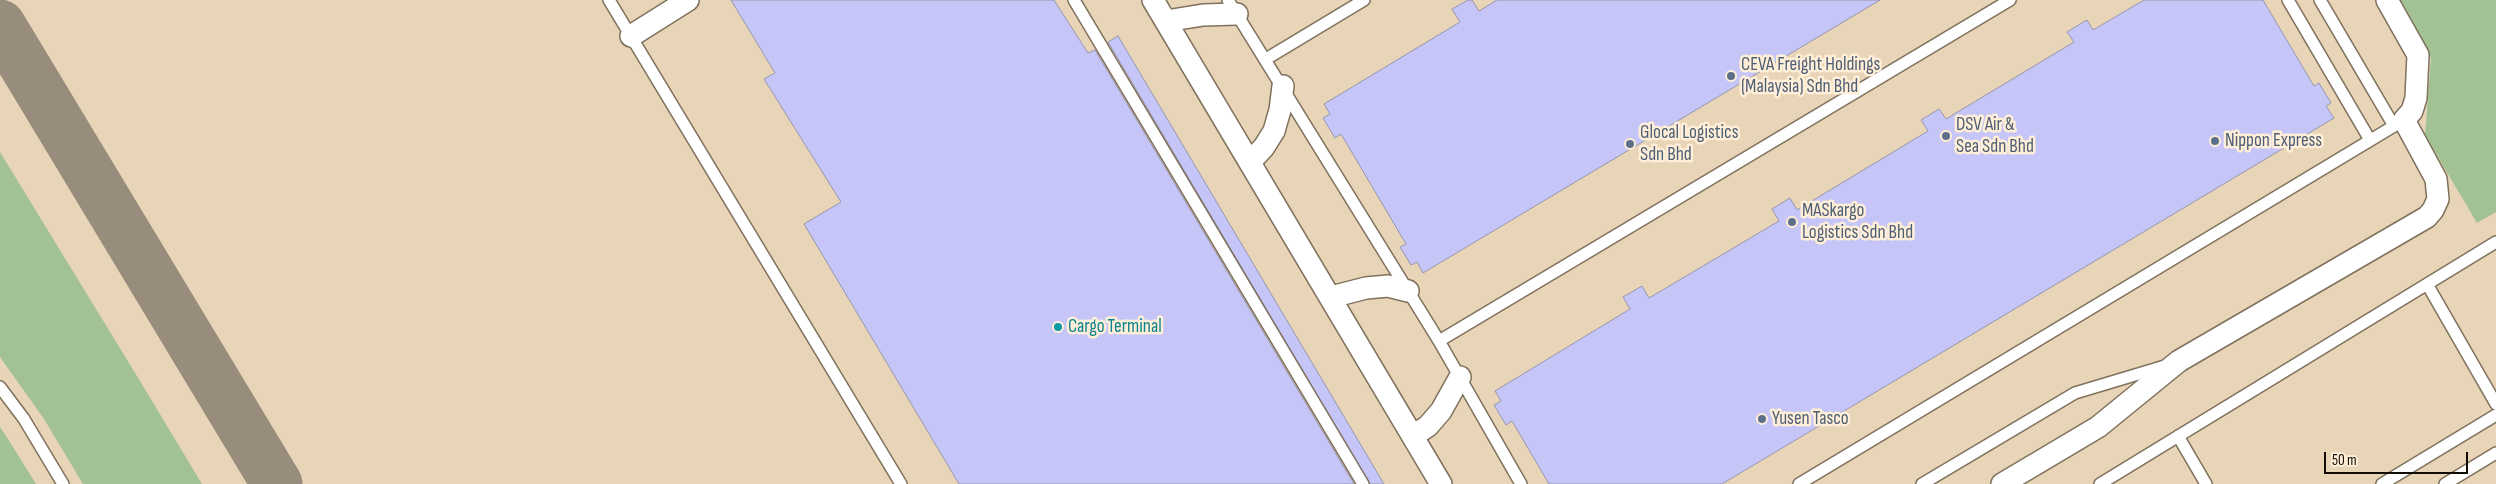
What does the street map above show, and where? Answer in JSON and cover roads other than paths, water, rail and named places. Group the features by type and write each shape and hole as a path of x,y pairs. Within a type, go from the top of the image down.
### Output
{"street":[{"path":"631,36 688,0"},
{"path":"1154,0 1441,484"},
{"path":"2002,484 2098,427 2179,362 2427,216 2433,210 2438,199 2436,179 2399,123 2412,111 2416,98 2418,55 2387,0"},
{"path":"1166,21 1204,15 1233,7"},
{"path":"1250,162 1264,147 1274,131 1280,110 1283,86"},
{"path":"1331,298 1366,288 1388,286 1408,291"},
{"path":"1413,436 1428,426 1442,411 1460,377"}],"lane":[{"path":"610,0 901,484"},
{"path":"1074,0 1363,484"},
{"path":"1266,59 1364,0"},
{"path":"1439,341 2010,0"},
{"path":"2288,0 2370,140"},
{"path":"1799,484 2399,123 2320,0"},
{"path":"1233,7 1439,341 1521,484"},
{"path":"2100,484 2496,242"},
{"path":"2427,284 2496,404"},
{"path":"1922,484 2074,393 2179,362"},
{"path":"0,387 24,419 63,484"},
{"path":"2382,484 2496,415"},
{"path":"2178,436 2206,484"},
{"path":"2445,484 2496,453"}],"place":[{"name":"CEVA Freight Holdings (Malaysia) Sdn Bhd","path":"1731,76"},
{"name":"DSV Air & Sea Sdn Bhd","path":"1946,136"},
{"name":"Nippon Express","path":"2215,141"},
{"name":"Glocal Logistics Sdn Bhd","path":"1630,144"},
{"name":"MASkargo Logistics Sdn Bhd","path":"1792,222"},
{"name":"Cargo Terminal","path":"1058,327"},
{"name":"Yusen Tasco","path":"1762,419"}]}
